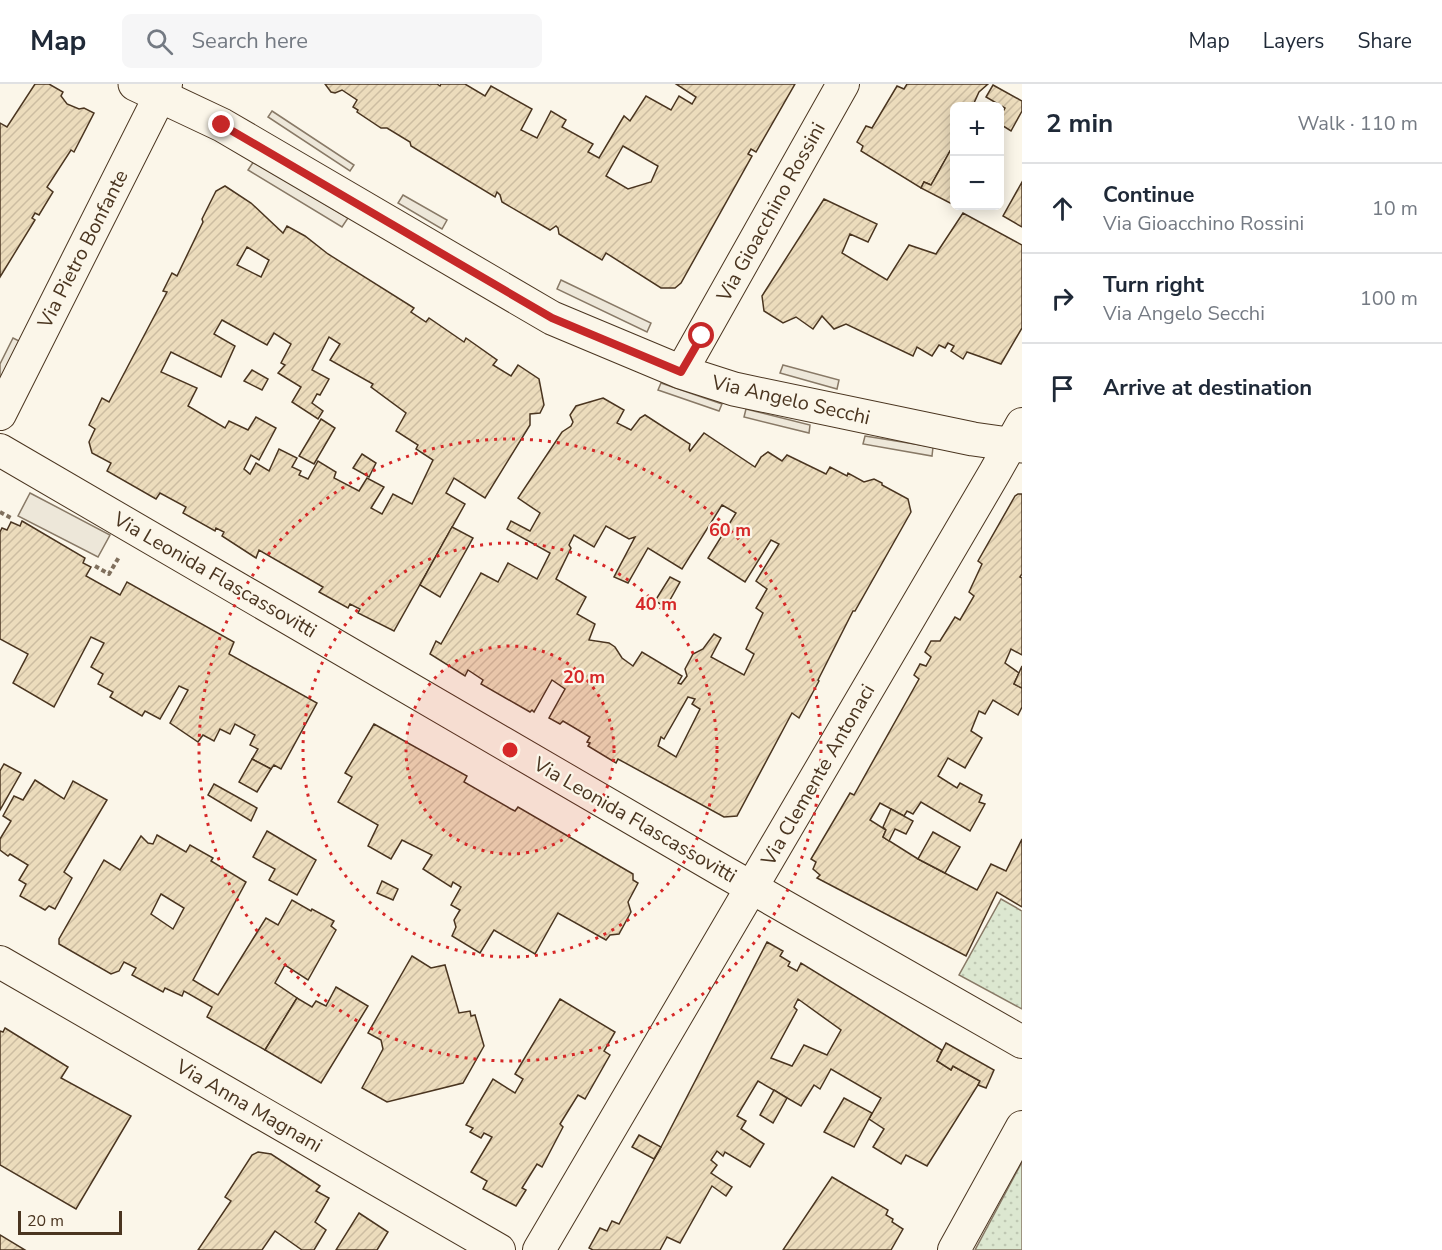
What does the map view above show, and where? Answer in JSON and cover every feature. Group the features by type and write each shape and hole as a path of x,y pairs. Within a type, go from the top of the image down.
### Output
{"street":[{"name":"Via Gioacchino Rossini","path":"681,372 843,84"},
{"name":"Via Angelo Secchi","path":"154,88 222,125 552,318 681,372 746,392 973,439 1018,438"},
{"name":"Via Pietro Bonfante","path":"0,414 154,88"},
{"name":"Via Clemente Antonaci","path":"539,1250 1018,438"},
{"name":"Via Leonida Flascassovitti","path":"0,450 751,888 1022,1042"},
{"name":"Via Anna Magnani","path":"0,962 499,1250"},
{"path":"954,1250 1022,1126"}],"path":[{"path":"0,512 11,518"},
{"path":"95,566 110,574 123,549"}],"green space":[{"path":"1001,899 1022,911 1022,1009 959,975"},
{"path":"1022,1162 1022,1250 975,1250"}],"shaded area":[{"path":"272,111 354,165 350,171 268,117"},
{"path":"254,161 348,218 342,227 248,170"},
{"path":"403,195 447,220 442,229 398,203"},
{"path":"561,280 651,323 647,332 557,289"},
{"path":"13,338 21,342 0,385 0,364"},
{"path":"783,365 839,380 837,389 780,373"},
{"path":"661,383 722,404 719,411 658,390"},
{"path":"746,409 810,425 809,433 744,417"},
{"path":"865,436 933,447 932,456 863,444"},
{"path":"30,493 110,535 98,557 18,516"}],"building":[{"path":"35,84 49,84 63,92 61,96 67,104 94,113 74,152 71,150 47,187 53,192 39,215 35,213 32,218 35,220 0,277 0,123 7,127"},
{"path":"325,84 437,84 440,86 441,84 465,84 485,96 491,86 532,109 521,130 537,138 551,111 566,120 562,127 593,144 588,152 599,158 624,116 630,121 646,96 671,110 679,96 692,104 696,97 676,84 795,84 756,152 751,149 748,154 752,156 681,283 675,288 661,288 606,253 602,260 559,234 556,226 550,230 502,202 497,192 495,197 411,146 410,142 387,128 381,128 357,112 358,110 353,107 357,100 342,90 331,92","holes":["623,146 658,166 651,182 628,189 606,176"]},
{"path":"907,84 988,84 979,92 974,102 950,102 950,151 931,185 924,182 921,188 861,151 863,146 857,142 866,126 872,128 897,86 904,89"},
{"path":"993,85 1022,101 1022,111 1011,131 1004,127 1004,102 995,102 986,97"},
{"path":"950,151 950,203 921,188 924,182 931,185"},
{"path":"1022,182 1022,227 1003,216"},
{"path":"225,186 251,203 283,233 287,226 305,236 328,254 414,308 411,312 426,322 429,318 464,342 466,338 497,360 493,365 511,376 518,365 539,379 544,405 540,413 530,414 530,425 485,498 454,478 446,493 465,504 394,631 358,613 360,609 350,604 348,608 319,592 323,587 259,550 256,558 222,536 224,532 216,528 215,531 183,513 186,507 160,493 156,499 107,471 111,463 92,453 89,442 95,429 89,425 102,398 109,402 167,292 163,291 172,273 177,276 216,191","holes":["247,247 269,260 261,277 237,265","222,320 267,345 274,333 291,344 281,363 285,365 278,373 301,387 292,402 318,419 323,411 312,403 317,394 320,395 329,379 312,370 329,337 340,344 330,360 373,384 371,387 406,413 396,431 418,445 416,449 433,460 412,504 393,494 382,514 371,508 384,487 367,478 359,491 334,478 336,472 318,461 308,479 299,475 301,471 292,467 297,458 279,449 269,471 256,463 250,474 244,469 251,455 259,460 276,428 256,417 248,430 229,421 225,428 188,406 197,388 161,372 171,352 221,377 235,346 214,334"]},
{"path":"824,199 877,224 868,242 850,234 842,253 887,280 909,245 936,254 963,213 1022,245 1022,328 1001,364 967,352 963,359 951,351 954,346 948,343 945,348 939,345 932,356 917,347 913,356 846,324 834,329 822,316 813,329 796,317 783,323 764,311 762,296"},
{"path":"252,370 268,379 262,390 244,381"},
{"path":"603,398 624,410 617,423 631,430 645,415 690,444 690,451 704,433 755,467 761,457 768,452 782,461 787,455 826,474 830,467 864,482 874,479 908,499 911,512 853,611 799,718 792,713 737,816 724,817 618,759 616,763 588,746 590,743 587,742 590,737 563,721 560,724 549,718 565,689 552,680 534,712 532,710 530,712 481,684 483,680 468,670 465,676 430,654 436,641 441,644 481,573 498,582 508,563 537,579 550,553 507,529 511,521 530,531 540,513 518,498 562,432 571,426 573,422 570,415 576,406","holes":["722,505 736,513 708,558 745,582 771,540 779,544 756,581 767,589 756,608 763,613 746,649 754,654 744,675 711,657 721,638 714,634 703,649 693,654 685,669 687,676 681,684 678,683 682,676 642,652 633,666 622,658 615,647 609,643 589,640 595,624 577,614 586,597 556,579 571,548 569,545 574,535 594,547 606,526 629,539 635,537 614,577 628,583 648,548 682,569","688,697 695,699 692,704 700,709 676,757 658,746 661,737 664,739"]},
{"path":"321,419 335,428 314,464 299,456"},
{"path":"362,454 376,463 369,477 353,468"},
{"path":"1018,494 1022,494 1022,574 1020,577 1022,578 1022,655 1011,649 1005,663 1019,673 1014,684 1022,688 1022,707 1018,715 993,700 985,714 979,711 971,731 982,738 965,768 948,758 938,776 957,788 960,783 982,795 979,802 985,804 970,831 921,802 913,814 907,811 904,816 880,803 870,820 886,830 883,837 918,859 977,890 991,864 1006,871 1022,839 1022,907 997,892 966,956 817,878 820,875 813,869 816,862 811,859 850,793 854,795 919,679 914,675 920,664 926,666 931,657 925,652 931,641 940,641 955,617 960,620 974,596 969,592 982,564 978,561"},
{"path":"22,521 85,558 83,563 91,567 86,576 120,595 127,582 234,642 229,654 317,703 281,769 274,765 271,769 252,759 258,749 250,745 255,735 235,724 230,734 220,729 214,741 203,735 198,742 170,723 188,690 179,686 160,719 145,711 142,716 110,697 113,692 98,684 103,674 91,667 104,643 91,637 54,707 13,683 28,654 0,639 0,532 2,528 7,530 11,522 20,526"},
{"path":"452,527 473,538 440,597 420,585"},
{"path":"670,577 680,582 666,607 655,601"},
{"path":"1022,666 1022,688 1014,684"},
{"path":"374,724 467,776 464,782 515,811 518,807 633,874 633,880 638,883 628,902 631,912 619,934 610,935 606,940 558,913 535,954 494,930 480,953 452,936 456,927 454,920 460,910 451,905 461,887 453,882 451,887 423,869 432,855 402,840 391,859 368,846 378,825 338,802 352,777 345,773"},
{"path":"252,759 271,769 257,792 239,782"},
{"path":"4,764 21,773 0,810 0,771"},
{"path":"35,780 64,799 73,781 107,800 64,872 72,878 55,909 49,906 45,910 20,896 26,884 19,880 28,865 0,850 0,839 11,821 3,816 14,796 23,800"},
{"path":"214,784 257,808 251,821 208,795"},
{"path":"891,809 913,821 906,834 895,829 889,841 883,837 886,830 883,827"},
{"path":"267,831 316,860 297,895 269,880 275,869 253,857"},
{"path":"933,832 960,847 945,873 918,859"},
{"path":"157,835 186,852 190,845 213,858 211,861 246,882 193,980 218,995 266,918 278,925 292,900 334,921 331,926 336,930 308,980 285,965 275,983 297,998 265,1050 207,1017 212,1007 184,991 182,996 165,988 163,992 132,975 136,968 124,962 119,971 111,974 59,944 59,939 104,860 120,870 141,836 148,843 153,844","holes":["161,894 184,908 173,929 151,914"]},
{"path":"382,881 398,889 393,900 377,893"},
{"path":"767,942 783,951 780,956 790,962 788,966 797,971 801,963 942,1050 937,1061 951,1070 953,1066 980,1081 927,1166 906,1155 901,1164 873,1147 884,1129 869,1119 881,1098 831,1069 820,1089 814,1085 801,1106 758,1081 737,1116 746,1121 741,1129 764,1144 750,1167 725,1152 723,1156 717,1151 711,1160 717,1165 711,1173 732,1187 726,1196 712,1186 680,1243 667,1237 660,1250 593,1250 589,1248 600,1228 607,1231 612,1221 619,1224","holes":["798,999 841,1030 827,1055 804,1045 792,1066 771,1058 797,1010 794,1007"]},
{"path":"412,956 431,968 445,965 459,1013 470,1011 471,1016 475,1015 484,1046 463,1083 387,1102 362,1088 383,1049 381,1040 368,1033"},
{"path":"336,987 368,1006 321,1083 265,1050 297,998 312,1007 316,1001 326,1006"},
{"path":"560,999 615,1032 604,1051 610,1055 585,1099 578,1095 560,1124 563,1127 542,1167 537,1164 522,1188 526,1190 516,1206 483,1189 487,1181 471,1172 492,1137 484,1133 481,1138 470,1132 473,1128 466,1125 493,1079 515,1093 523,1079 515,1074"},
{"path":"5,1028 68,1067 61,1078 131,1116 76,1209 0,1165 0,1031 3,1032"},
{"path":"946,1043 994,1070 986,1088 978,1085 980,1081 953,1066 951,1070 937,1061"},
{"path":"774,1090 787,1098 773,1123 760,1115"},
{"path":"844,1098 872,1113 854,1147 824,1132"},
{"path":"639,1135 661,1147 654,1159 632,1147"},
{"path":"258,1152 271,1154 320,1186 316,1191 329,1198 315,1222 326,1230 314,1250 302,1250 275,1231 262,1250 198,1250 231,1201 225,1197 252,1155"},
{"path":"832,1177 888,1210 886,1215 903,1229 891,1250 783,1250"},
{"path":"359,1213 388,1232 377,1250 336,1250"},
{"path":"0,1235 25,1250 0,1250"}],"route":[{"path":"222,125 552,318 681,372 702,336"}]}
